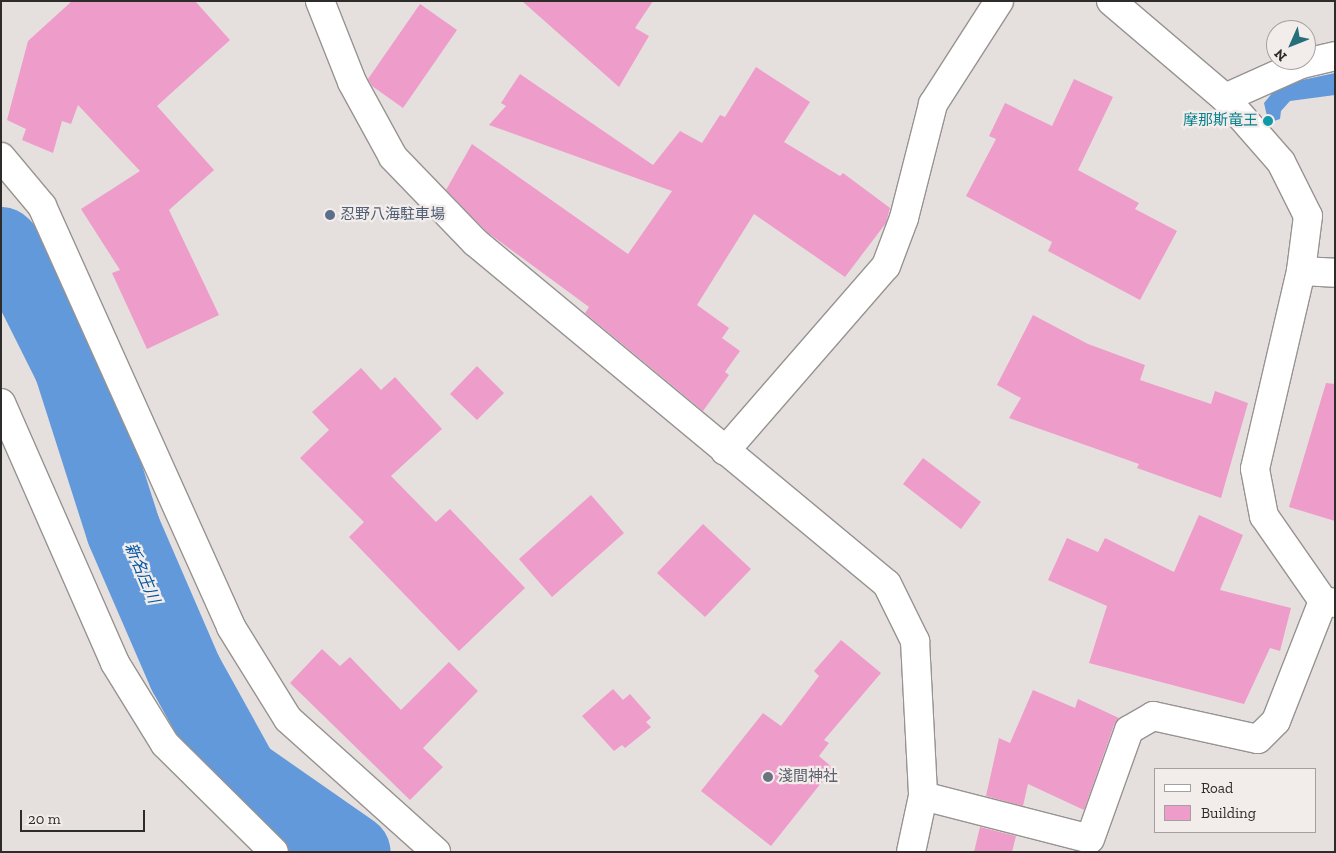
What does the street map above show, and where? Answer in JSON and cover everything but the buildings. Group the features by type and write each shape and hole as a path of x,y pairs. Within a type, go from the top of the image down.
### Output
{"street":[{"path":"320,1 352,82 393,158 475,242 887,584 915,641 923,796 911,852"},
{"path":"725,451 886,266 904,218 933,104 999,1"},
{"path":"923,796 1090,839 1129,730 1153,716 1258,739 1276,720 1329,602 1264,516 1255,469 1301,270 1308,216 1281,162 1225,98 1111,1"},
{"path":"1225,98 1301,64 1335,56"},
{"path":"1,157 42,206 230,627 288,718 436,852"},
{"path":"1301,270 1335,273"},
{"path":"1,403 115,663 165,744 274,852"}],"water":[{"path":"1335,73 1335,95 1290,101 1281,111 1280,119 1274,121 1267,116 1264,103 1273,92 1288,83"}],"waterway":[{"name":"新名庄川","path":"1,244 19,263 71,367 123,530 185,673 241,774 353,852"}],"place":[{"name":"摩那斯竜王","path":"1268,121"},
{"name":"忍野八海駐車場","path":"330,215"},
{"name":"淺間神社","path":"768,777"}]}
